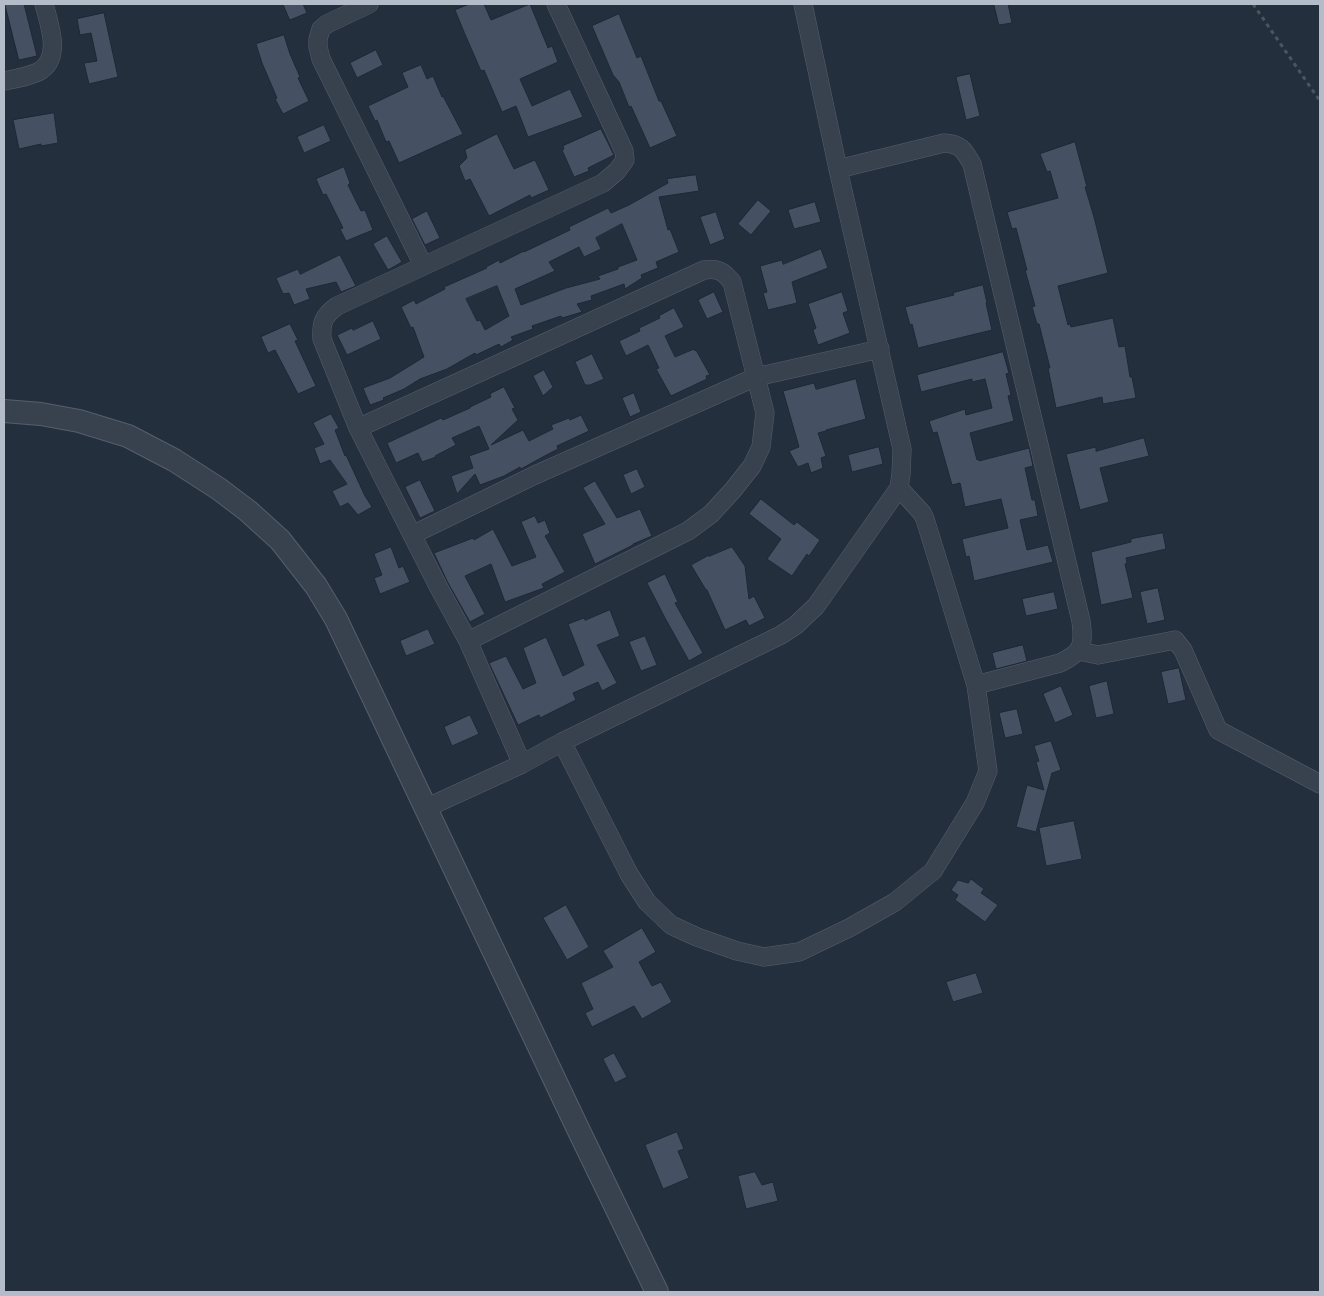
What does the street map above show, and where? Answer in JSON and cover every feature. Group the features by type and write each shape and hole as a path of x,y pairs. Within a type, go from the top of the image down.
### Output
{"street":[{"path":"4,81 40,71 49,62 52,53 52,42 44,4"},
{"path":"369,4 327,24 321,30 318,38 318,47 321,59 423,266"},
{"path":"522,764 468,641 358,428 322,340 321,329 324,319 337,306 603,183 617,171 625,160 624,151 556,4"},
{"path":"426,808 522,764 562,742 781,635 796,625 816,606 899,488 902,449 803,4"},
{"path":"838,168 944,143 960,147 972,164 1081,621 1083,639 1079,651 1060,663 976,685"},
{"path":"358,428 704,270 719,270 726,274 732,282 765,414 761,447 752,466 711,514 688,531 468,641"},
{"path":"412,535 534,475 756,377 880,349"},
{"path":"4,412 41,414 79,421 128,436 174,460 219,488 248,511 280,540 316,586 336,619 657,1292"},
{"path":"562,742 629,874 646,902 671,925 697,937 737,951 764,957 799,952 849,928 895,902 933,871 975,803 988,771 976,685 925,519 922,513 899,488"},
{"path":"1079,651 1098,655 1175,640 1183,650 1218,730 1320,784"}],"path":[{"path":"1253,4 1320,101"}],"building":[{"path":"5,4 24,4 37,56 19,60"},
{"path":"283,4 303,4 307,13 290,20"},
{"path":"470,4 484,4 491,20 530,4 548,48 552,46 558,62 520,79 532,106 570,89 583,117 528,137 516,106 502,112 484,70 481,71 455,10"},
{"path":"994,4 1008,4 1012,23 999,25"},
{"path":"104,13 118,77 89,84 84,63 97,61 91,33 80,35 77,19"},
{"path":"619,14 637,58 641,56 659,101 661,101 677,136 650,148 631,106 629,107 619,82 613,75 592,26"},
{"path":"284,35 300,77 298,78 309,101 283,114 275,99 277,98 256,44"},
{"path":"376,50 383,65 357,78 350,63"},
{"path":"421,65 427,79 433,76 442,97 463,134 399,163 389,141 386,142 377,120 375,121 368,106 408,87 402,73"},
{"path":"970,74 980,116 966,120 956,77"},
{"path":"54,113 58,143 41,146 41,144 19,149 13,120"},
{"path":"324,125 331,141 304,153 297,137"},
{"path":"601,129 614,155 588,168 589,171 574,177 562,150 564,149 563,146"},
{"path":"497,134 514,169 535,160 549,190 531,198 530,195 489,216 470,179 465,181 459,166 467,158 465,150"},
{"path":"1075,142 1108,273 1058,286 1068,325 1070,324 1071,327 1113,318 1119,347 1125,346 1130,377 1132,377 1136,398 1103,404 1102,397 1056,408 1048,368 1050,368 1039,324 1037,324 1032,307 1035,306 1025,270 1027,270 1016,228 1012,229 1007,212 1058,198 1050,171 1047,172 1040,154"},
{"path":"344,167 350,183 348,185 361,211 365,210 373,230 346,241 340,229 343,228 326,194 323,195 316,179"},
{"path":"696,175 699,191 659,197 668,230 670,229 679,252 656,262 658,268 641,275 642,278 625,289 624,284 591,296 592,300 577,304 582,312 562,318 561,316 532,326 533,329 511,337 513,340 501,347 499,344 476,355 475,353 447,369 420,379 404,389 383,398 384,400 370,405 363,388 390,378 424,357 413,327 411,328 401,307 414,300 416,304 445,289 444,287 487,268 499,260 500,263 570,230 569,227 608,208 611,213 629,205 668,183 667,179","holes":["622,224 637,260 598,276 600,279 566,288 521,305 515,289 555,271 549,262 579,247 584,257 601,249 596,238","497,286 509,316 485,330 480,320 477,321 466,299"]},
{"path":"758,200 771,211 751,235 738,224"},
{"path":"815,202 821,222 794,229 788,210"},
{"path":"427,211 440,238 425,245 412,219"},
{"path":"716,212 725,239 710,245 700,217"},
{"path":"387,236 402,262 388,270 373,244"},
{"path":"821,249 828,268 792,282 797,303 768,310 763,293 767,292 760,266 782,260 783,264"},
{"path":"340,255 356,286 341,292 336,282 306,289 310,299 294,305 289,293 283,294 276,278 298,269 300,274"},
{"path":"983,285 992,330 918,348 912,324 910,325 905,307 954,295 953,293"},
{"path":"714,292 723,312 707,319 698,300"},
{"path":"842,292 848,311 843,313 850,333 818,345 813,330 816,328 808,304"},
{"path":"674,308 684,327 665,336 675,357 694,349 696,350 710,375 706,376 707,379 671,396 656,369 659,368 648,345 626,356 619,341 640,331 639,328 660,318 659,316"},
{"path":"373,321 381,339 347,355 337,335"},
{"path":"290,324 298,340 295,341 316,386 298,394 275,350 268,353 261,337"},
{"path":"1003,352 1009,373 1006,374 1011,395 1008,396 1014,421 970,433 977,460 979,461 1029,448 1033,466 1025,468 1032,500 1035,500 1038,516 1020,520 1027,550 1048,545 1053,562 974,581 969,556 966,557 962,539 1008,528 1001,499 965,507 960,483 952,485 937,432 933,433 929,421 965,409 966,415 992,408 985,379 972,382 972,379 921,392 917,375"},
{"path":"592,354 604,379 590,385 585,385 575,362"},
{"path":"544,370 553,387 543,396 533,376"},
{"path":"856,379 866,419 818,433 826,456 821,458 823,468 811,473 808,463 798,467 789,451 799,447 783,391 814,383 816,389"},
{"path":"504,387 515,408 512,409 518,420 491,445 523,430 529,441 553,429 551,425 581,415 589,431 557,446 558,449 521,469 520,467 504,476 480,485 475,474 457,494 451,476 473,468 469,456 489,449 479,426 452,438 456,445 436,457 422,462 418,453 396,463 387,443 441,418 443,420 470,408 491,397 490,394"},
{"path":"634,393 641,412 630,417 622,398"},
{"path":"331,414 339,428 335,430 345,456 372,507 358,515 348,503 340,507 332,491 347,484 330,460 320,464 314,448 324,444 313,423"},
{"path":"1144,438 1149,456 1100,468 1109,502 1080,510 1066,454 1096,447 1096,451"},
{"path":"879,447 883,464 852,472 848,455"},
{"path":"637,469 645,487 631,494 623,475"},
{"path":"420,480 435,511 420,518 405,487"},
{"path":"595,481 617,518 640,509 652,536 595,564 582,534 605,524 583,488"},
{"path":"761,499 794,525 797,522 820,540 809,556 807,554 792,576 767,559 781,539 749,514"},
{"path":"535,516 538,523 545,520 550,533 545,536 565,572 542,584 544,588 505,602 491,564 465,576 485,614 470,622 434,553 473,538 474,540 493,529 512,566 536,557 521,522"},
{"path":"1163,533 1166,549 1126,558 1127,563 1125,564 1133,598 1101,605 1091,552 1131,542 1131,539"},
{"path":"391,547 399,568 403,566 410,582 380,594 374,578 382,575 374,554"},
{"path":"732,547 745,566 749,599 754,596 765,618 749,626 746,620 725,630 707,590 691,565 709,555"},
{"path":"665,574 678,602 675,603 703,653 689,661 647,583"},
{"path":"1158,588 1165,620 1147,624 1140,592"},
{"path":"1054,592 1058,609 1026,616 1022,599"},
{"path":"610,610 620,636 597,645 617,683 602,691 598,682 573,693 576,700 540,718 539,715 518,725 489,663 506,656 523,689 536,683 523,648 546,637 563,676 584,665 568,624 584,618 585,620"},
{"path":"428,629 435,644 406,656 400,641"},
{"path":"645,636 657,665 641,671 629,642"},
{"path":"1023,645 1027,661 996,669 992,653"},
{"path":"1179,668 1186,700 1168,704 1161,672"},
{"path":"1107,681 1114,714 1096,718 1089,686"},
{"path":"1061,686 1073,715 1055,723 1043,694"},
{"path":"1017,709 1023,734 1005,738 999,713"},
{"path":"470,715 479,734 452,746 444,727"},
{"path":"1051,741 1061,770 1052,773 1036,832 1016,827 1027,785 1044,790 1036,762 1039,761 1034,746"},
{"path":"1074,821 1082,859 1046,866 1039,828"},
{"path":"971,879 984,889 981,893 998,905 985,922 955,900 958,895 951,890 958,880 968,883"},
{"path":"566,905 589,947 567,960 543,918"},
{"path":"642,928 656,952 639,962 652,986 661,982 672,1002 642,1019 634,1006 592,1027 585,1013 593,1009 581,983 613,967 603,951"},
{"path":"976,973 983,993 953,1002 946,982"},
{"path":"614,1053 627,1077 615,1083 603,1059"},
{"path":"677,1132 684,1149 678,1151 689,1178 663,1189 645,1145"},
{"path":"755,1172 762,1185 773,1182 778,1201 746,1209 738,1176"}]}
